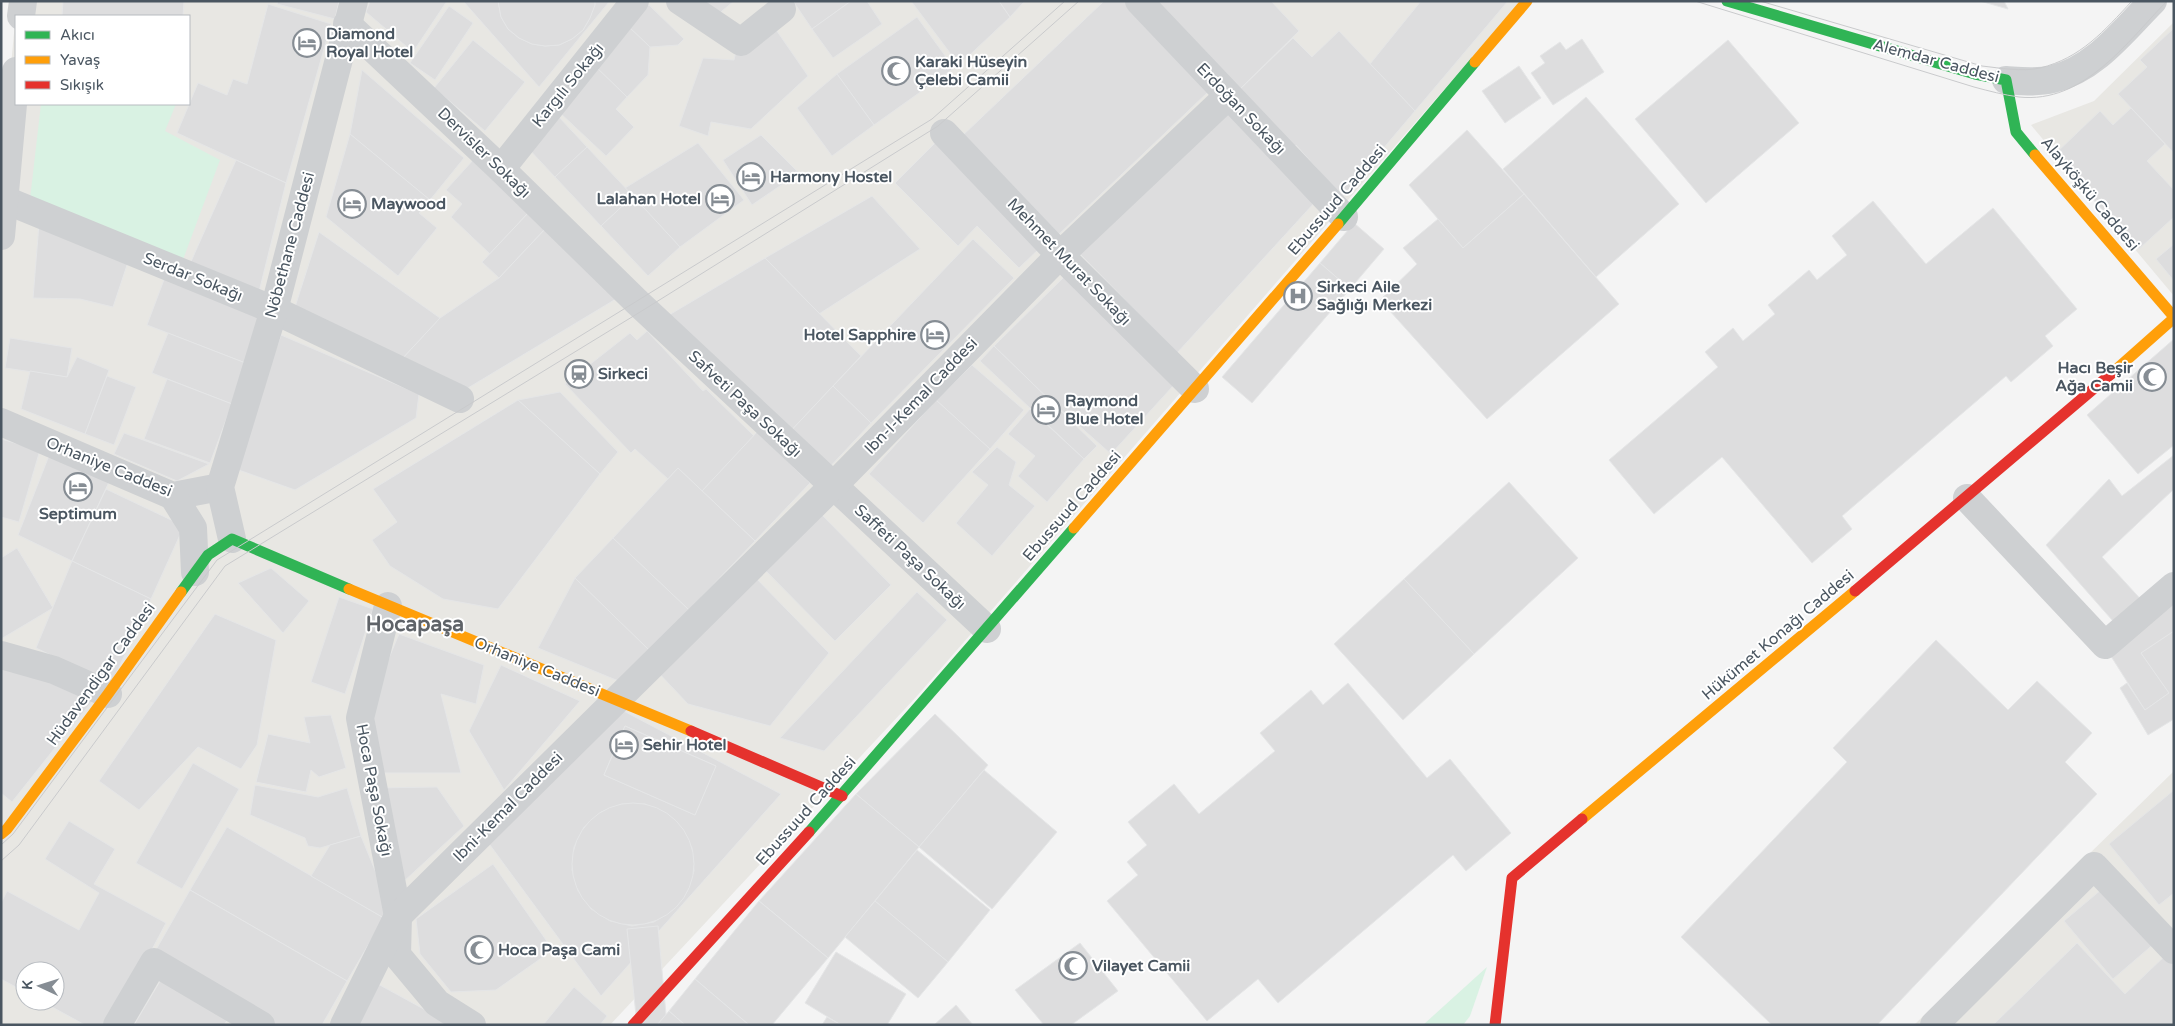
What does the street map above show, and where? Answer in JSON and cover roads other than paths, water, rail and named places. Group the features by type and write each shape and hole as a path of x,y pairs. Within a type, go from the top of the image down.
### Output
{"street":[{"path":"21,15 23,1"},
{"name":"Kargılı Sokağı","path":"501,169 635,1"},
{"path":"680,1 741,42 782,9"},
{"name":"Erdoğan Sokağı","path":"1139,1 1344,217"},
{"name":"Ebussuud Caddesi","path":"633,1025 842,796 1344,217 1527,1"},
{"name":"Alemdar Caddesi","path":"1727,1 1975,74 2006,80 2034,82 2053,79 2077,70 2098,57 2153,1"},
{"name":"Dervisler Sokağı","path":"350,13 501,169 657,321"},
{"name":"Nöbethane Caddesi","path":"220,488 274,310 350,13"},
{"name":"Alayköşkü Caddesi","path":"2006,80 2016,132 2174,318"},
{"path":"1,236 15,83"},
{"name":"Ibn-I-Kemal Caddesi","path":"618,699 833,486 1060,255 1228,96"},
{"name":"Mehmet Murat Sokağı","path":"944,133 1060,255 1195,389"},
{"name":"Serdar Sokağı","path":"5,200 274,310 460,399"},
{"name":"Hükümet Konağı Caddesi","path":"1495,1025 1512,878 2083,400 2174,318"},
{"name":"Safveti Paşa Sokağı","path":"657,321 833,486"},
{"name":"Orhaniye Caddesi","path":"1,422 173,496 220,488"},
{"name":"Saffeti Paşa Sokağı","path":"833,486 987,629"},
{"path":"220,488 232,539"},
{"path":"173,496 193,528 194,572"},
{"path":"1967,498 2105,645 2174,586"},
{"name":"Orhaniye Caddesi","path":"232,539 388,606 618,699 842,796"},
{"name":"Hüdavendigar Caddesi","path":"1,834 7,829 108,694 194,572 208,555 232,539"},
{"name":"Hoca Paşa Sokağı","path":"388,606 360,718 398,916 397,955 437,1003 472,1025"},
{"path":"1,656 54,670 108,694"},
{"name":"Ibni-Kemal Caddesi","path":"398,916 618,699"},
{"path":"1934,1025 2094,866 2174,950"},
{"path":"344,1025 398,916"},
{"path":"117,1025 154,962 261,1025"}],"tram line":[{"path":"1,845 13,834 217,560 932,119 1065,1"},
{"path":"1,861 19,845 225,566 645,309 938,126 1079,1"},
{"path":"1695,1 1974,87 2019,97 2042,97 2064,91 2084,81 2120,51 2167,1"},
{"path":"1760,1 1982,66 2026,70 2040,68 2068,58 2091,42 2132,1"}],"place":[{"name":"Diamond Royal Hotel","path":"307,43"},
{"name":"Karaki Hüseyin Çelebi Camii","path":"896,71"},
{"name":"Harmony Hostel","path":"751,177"},
{"name":"Lalahan Hotel","path":"720,199"},
{"name":"Maywood","path":"352,204"},
{"name":"Sirkeci Aile Sağlığı Merkezi","path":"1298,296"},
{"name":"Hotel Sapphire","path":"935,335"},
{"name":"Sirkeci","path":"579,374"},
{"name":"Hacı Beşir Ağa Camii","path":"2152,377"},
{"name":"Raymond Blue Hotel","path":"1046,410"},
{"name":"Septimum","path":"78,487"},
{"name":"Sehir Hotel","path":"624,745"},
{"name":"Hoca Paşa Cami","path":"479,950"},
{"name":"Vilayet Camii","path":"1073,966"}],"district":[{"name":"Hocapaşa","path":"415,624"}]}
